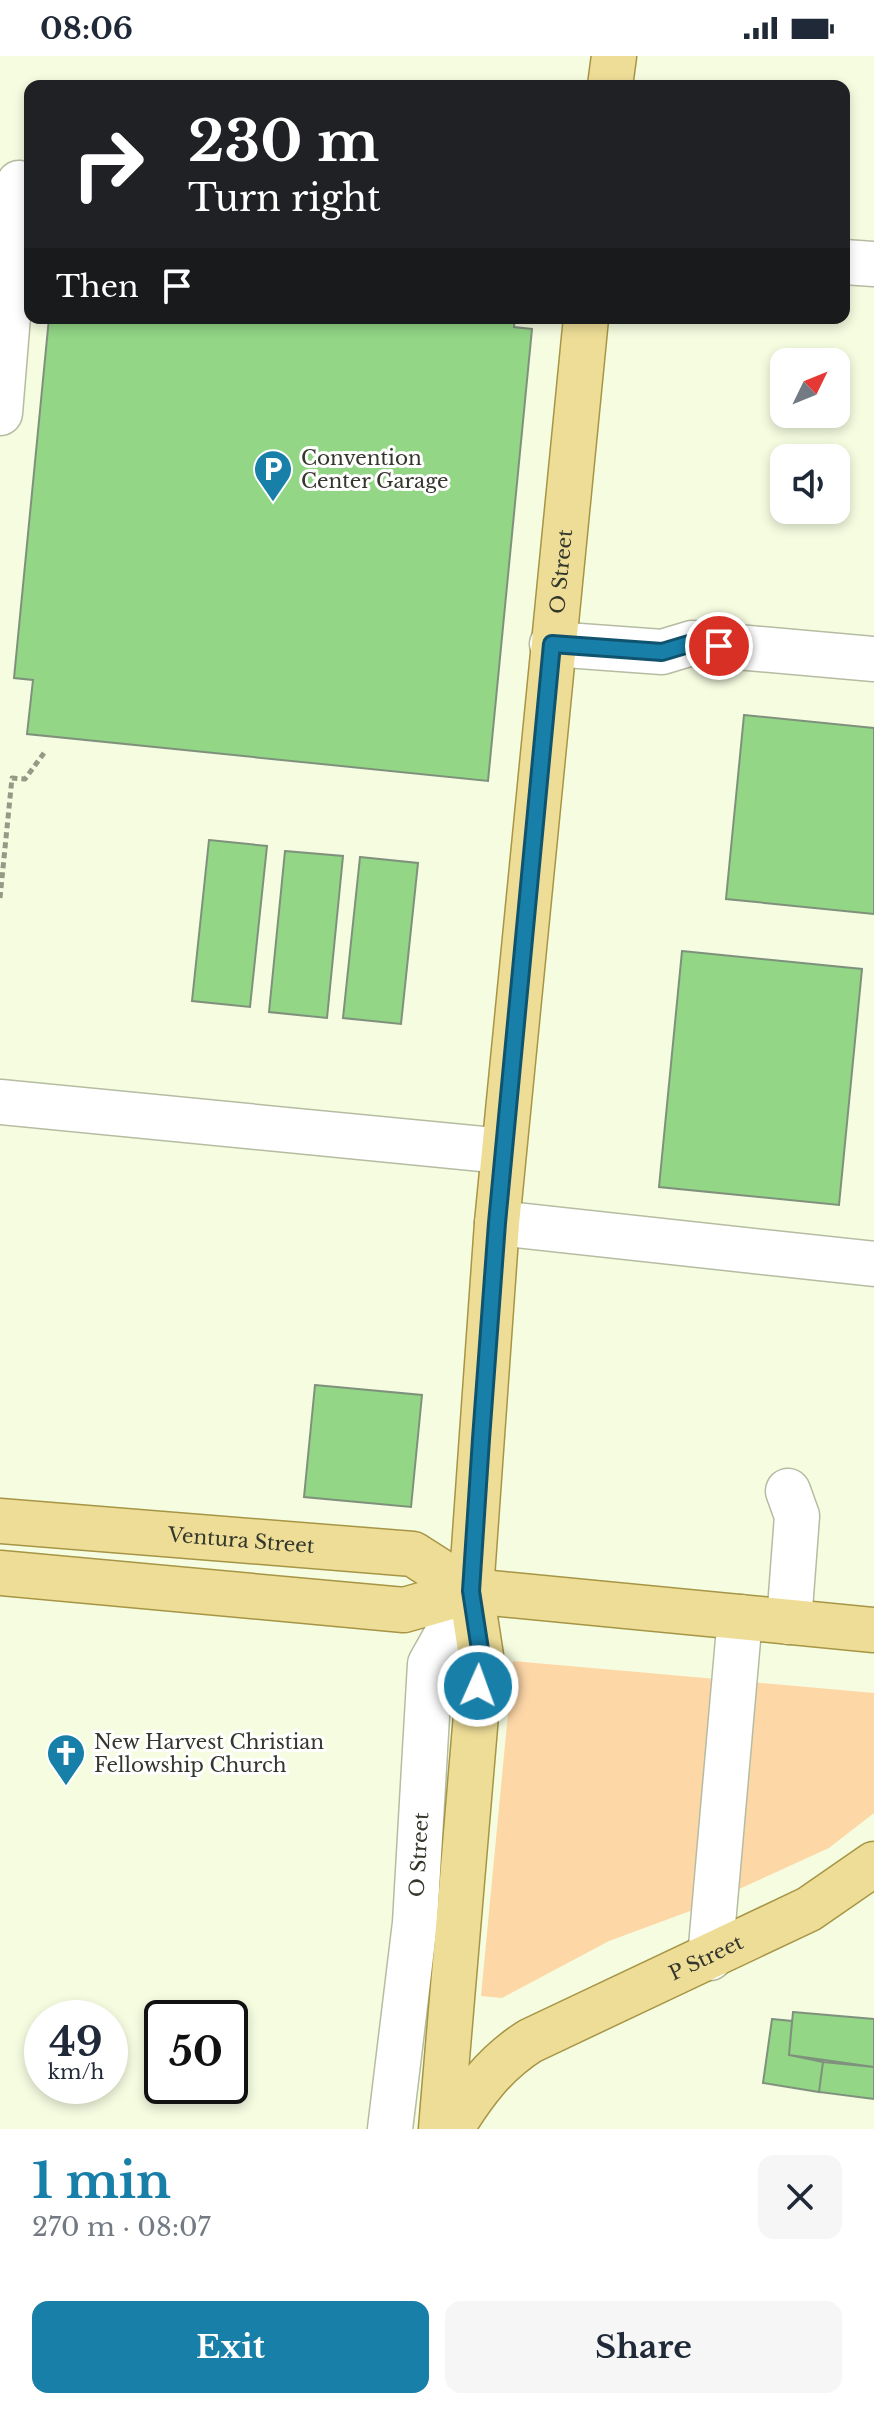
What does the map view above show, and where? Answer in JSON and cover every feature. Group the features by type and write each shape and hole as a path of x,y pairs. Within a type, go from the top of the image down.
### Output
{"main road":[{"path":"611,80 614,56"},
{"name":"O Street","path":"441,2129 481,1656 471,1591 497,1223 585,324"},
{"name":"Ventura Street","path":"0,1521 413,1554 471,1591"},
{"name":"Ventura Street","path":"0,1573 404,1610 471,1591 874,1630"},
{"name":"P Street","path":"451,2129 475,2090 504,2058 530,2041 809,1909 874,1864"},
{"name":"P Street","path":"449,2021 471,2036 499,2047 530,2041"}],"street":[{"path":"0,413 16,183"},
{"path":"850,262 874,264"},
{"path":"552,644 662,652 692,643 874,659"},
{"path":"0,1102 503,1151"},
{"path":"497,1223 874,1264"},
{"name":"O Street","path":"390,2129 415,1923 430,1664 471,1591"},
{"path":"710,1958 766,1620"}],"path":[{"path":"0,898 12,778 25,779 44,753"}],"shaded area":[{"path":"513,1661 874,1693 874,1813 829,1848 693,1910 609,1941 502,1998 481,1996"}],"building":[{"name":"Convention Center Garage","path":"48,324 514,324 514,327 532,329 488,781 27,734 33,680 14,678"},
{"path":"744,715 874,728 874,914 726,899"},
{"path":"209,840 267,846 250,1007 192,1001"},
{"path":"285,851 343,856 327,1018 269,1012"},
{"path":"360,857 418,863 401,1024 343,1018"},
{"path":"682,951 862,969 839,1205 659,1187"},
{"path":"315,1385 422,1395 411,1507 304,1497"},
{"path":"793,2012 874,2019 874,2067 789,2055"},
{"path":"772,2019 792,2021 789,2055 823,2062 819,2092 763,2083"},
{"path":"823,2062 874,2067 874,2099 819,2092"}],"place":[{"name":"Convention Center Garage","path":"273,503"},
{"name":"New Harvest Christian Fellowship Church","path":"66,1787"}],"route":[{"path":"478,1686 481,1656 471,1591 481,1439 497,1223 552,644 662,652 692,643 719,646"}]}
